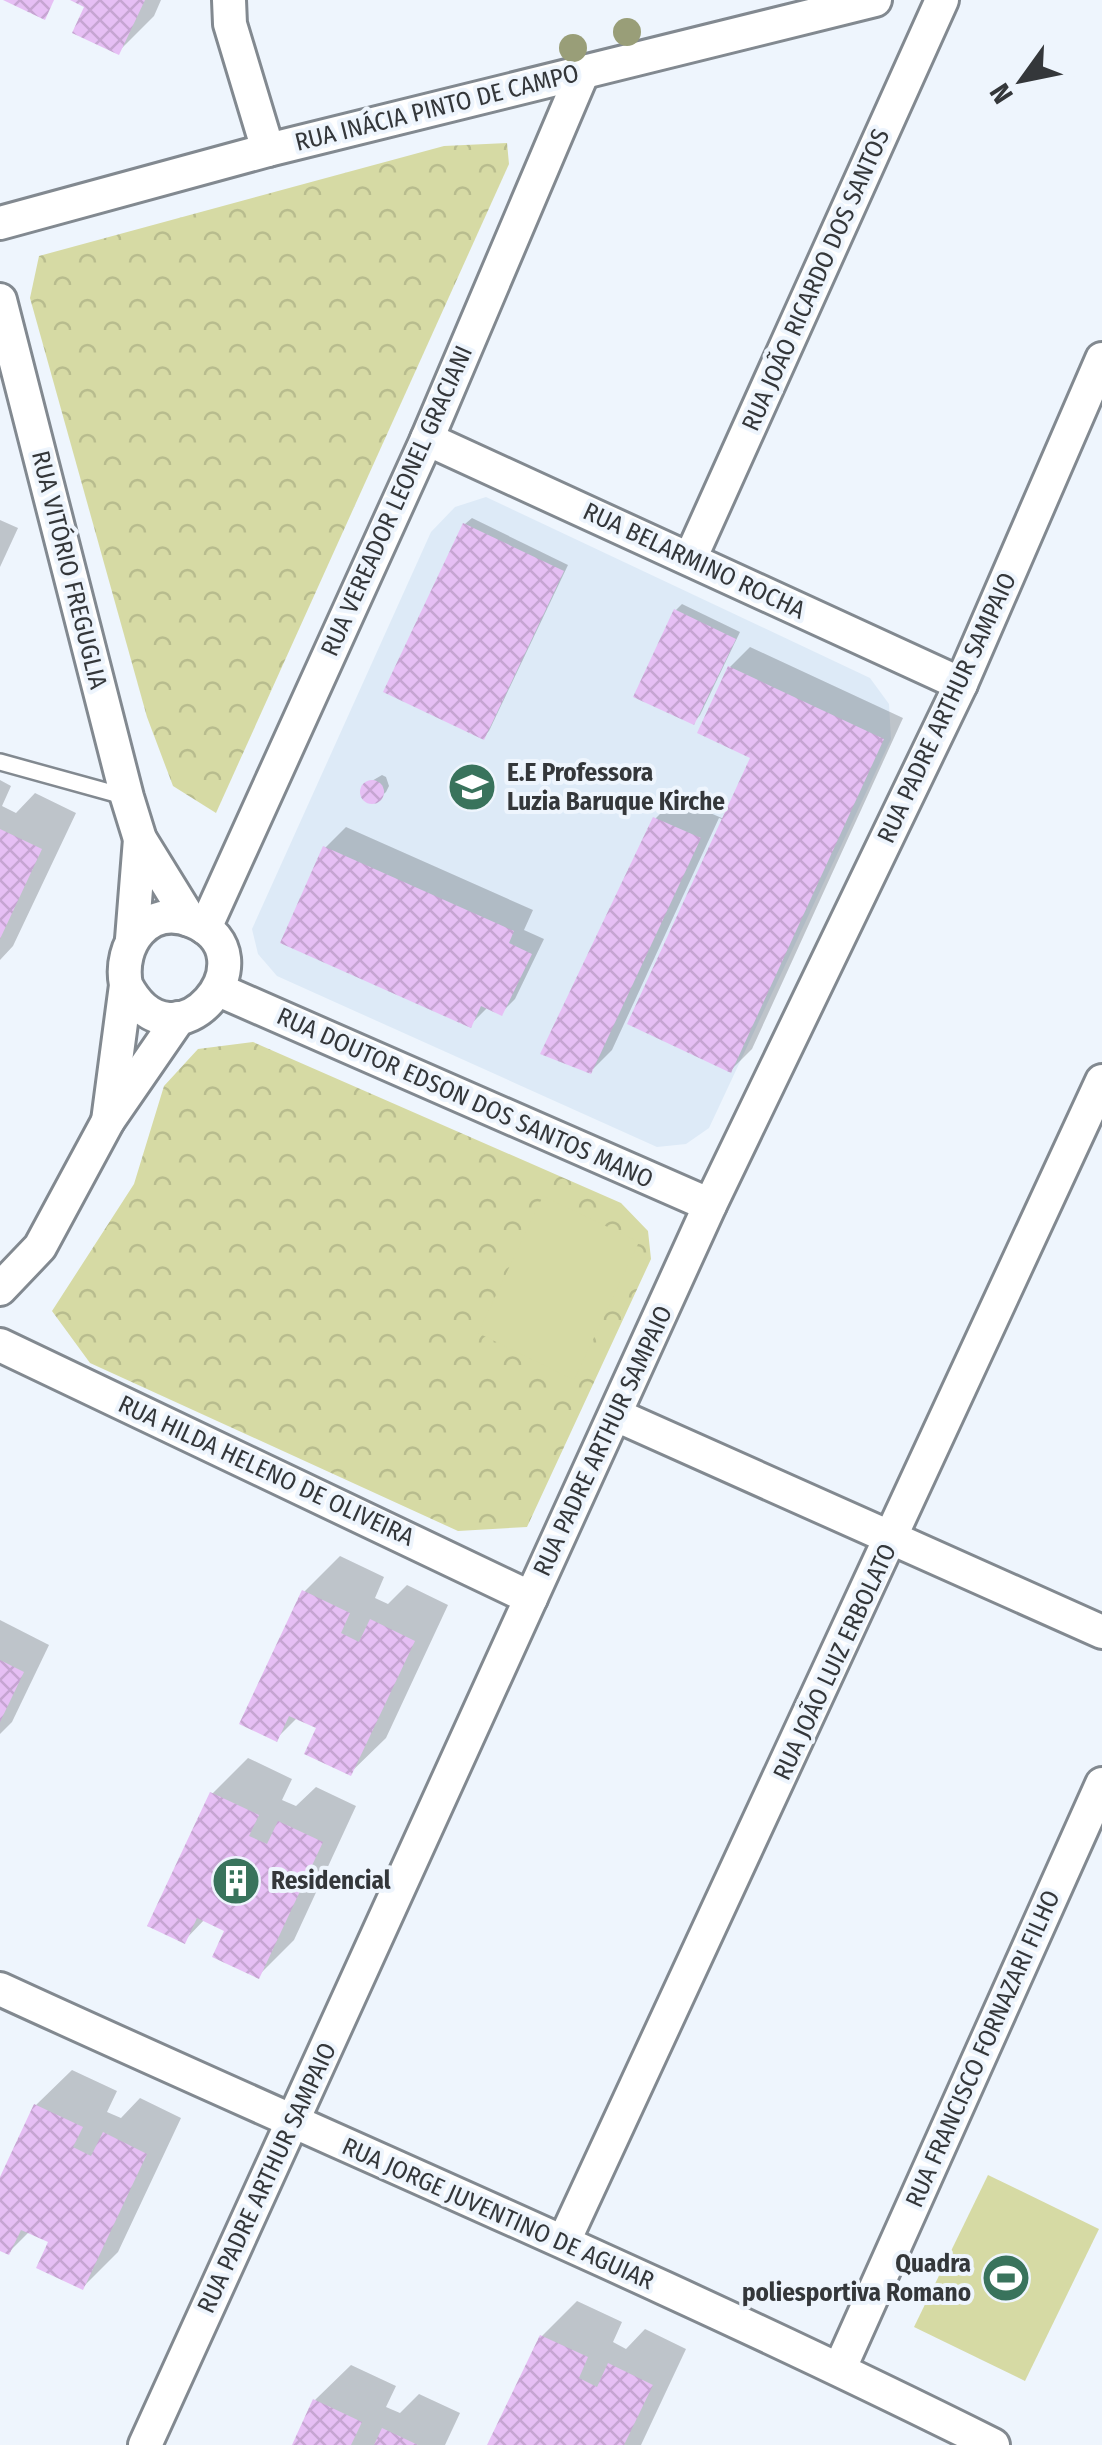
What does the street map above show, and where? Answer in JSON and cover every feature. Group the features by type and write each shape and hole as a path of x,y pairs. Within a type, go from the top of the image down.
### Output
{"street":[{"path":"229,0 230,24 268,150"},
{"name":"RUA JOÃO RICARDO DOS SANTOS","path":"690,559 942,0"},
{"name":"RUA INÁCIA PINTO DE CAMPO","path":"0,223 268,150 863,2"},
{"name":"RUA VEREADOR LEONEL GRACIANI","path":"197,924 426,439 584,72"},
{"name":"RUA VITÓRIO FREGUGLIA","path":"0,300 140,839 197,924"},
{"name":"RUA PADRE ARTHUR SAMPAIO","path":"145,2445 710,1205 961,684 1102,359"},
{"path":"1066,439 1102,415"},
{"name":"RUA BELARMINO ROCHA","path":"426,439 961,684"},
{"name":"RUA VITÓRIO FREGUGLIA","path":"132,939 140,839"},
{"path":"174,917 197,924 216,941 223,957 224,974 219,990 195,1014 179,1018 153,1014 132,997 126,985 125,953 132,939 158,920 174,917"},
{"path":"108,1121 126,985"},
{"name":"RUA DOUTOR EDSON DOS SANTOS MANO","path":"219,990 710,1205"},
{"path":"0,1289 40,1247 108,1121 179,1018"},
{"name":"RUA JOÃO LUIZ ERBOLATO","path":"564,2241 1102,1081"},
{"name":"RUA HILDA HELENO DE OLIVEIRA","path":"0,1345 532,1598"},
{"path":"616,1415 1102,1632"},
{"name":"RUA FRANCISCO FORNAZARI FILHO","path":"840,2368 1102,1784"},
{"name":"RUA JORGE JUVENTINO DE AGUIAR","path":"0,1989 564,2241 840,2368 993,2445"}],"lane":[{"path":"0,762 127,797"}],"shaded area":[{"path":"486,497 870,678 889,704 891,739 709,1128 686,1144 657,1147 277,976 258,954 252,929 431,532 455,507"}],"green space":[{"path":"507,143 509,164 216,813 173,786 147,717 30,298 39,256 444,146"},
{"path":"253,1042 621,1203 648,1231 651,1259 527,1527 458,1531 90,1363 52,1311 134,1184 164,1086 198,1049"},
{"path":"543,1196 639,1242 574,1380 478,1333"},
{"name":"Quadra poliesportiva Romano","path":"988,2175 1099,2229 1025,2381 914,2327"}],"building":[{"path":"3,0 54,0 45,20"},
{"path":"70,0 145,0 119,55 72,33 84,7"},
{"path":"463,523 564,571 484,740 383,692"},
{"path":"674,609 736,639 694,725 633,697"},
{"path":"728,666 884,739 731,1073 627,1024 750,758 697,733"},
{"path":"372,780 384,792 372,804 360,792"},
{"path":"653,817 701,838 591,1074 540,1054"},
{"path":"0,829 42,849 0,939"},
{"path":"323,846 514,931 509,943 532,954 502,1016 481,1006 471,1028 280,943"},
{"path":"302,1590 350,1613 341,1633 359,1642 370,1619 415,1641 351,1776 304,1754 316,1728 289,1716 277,1742 239,1724"},
{"path":"0,1660 24,1672 0,1722"},
{"name":"Residencial","path":"210,1792 259,1815 249,1836 267,1844 278,1821 323,1842 259,1979 212,1957 224,1931 197,1918 185,1944 147,1926"},
{"path":"34,2104 83,2127 73,2147 91,2156 103,2132 147,2154 83,2290 36,2268 48,2242 21,2230 9,2255 0,2251 0,2177"},
{"path":"540,2335 588,2357 579,2378 597,2387 608,2363 653,2385 624,2445 487,2445"},
{"path":"313,2399 362,2422 351,2445 292,2445"},
{"path":"382,2428 418,2445 374,2445"}],"place":[{"name":"E.E Professora Luzia Baruque Kirche","path":"472,787"},
{"name":"Residencial","path":"236,1881"},
{"name":"Quadra poliesportiva Romano","path":"1006,2278"}]}
